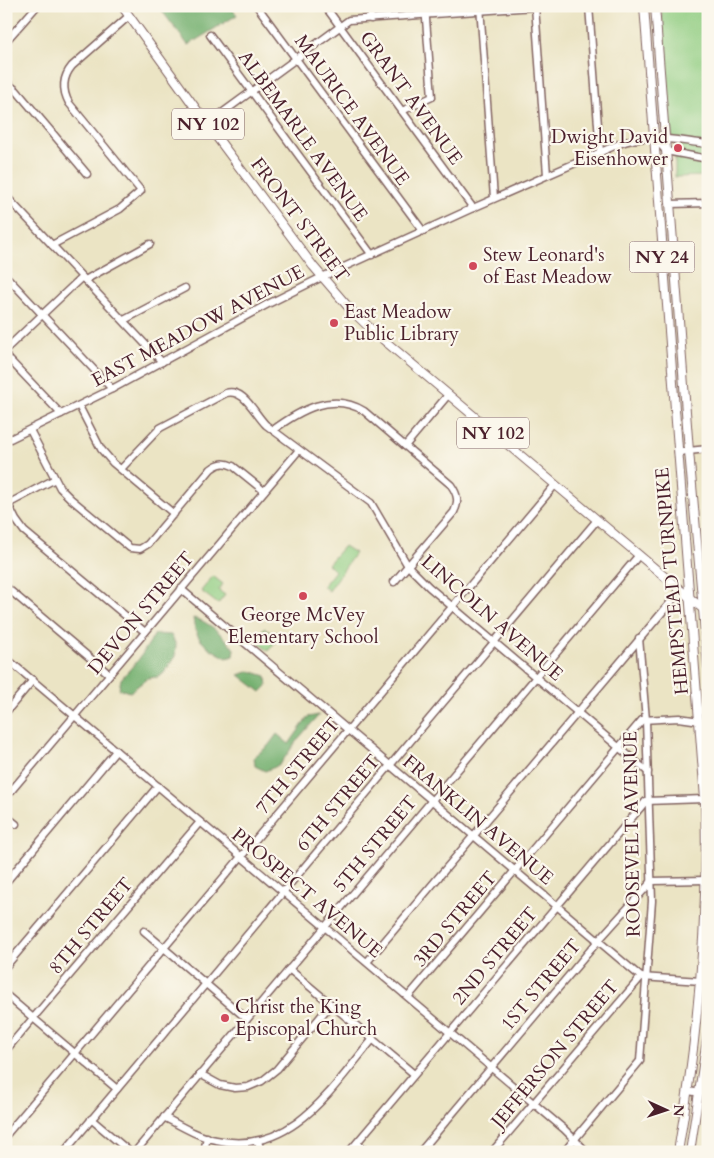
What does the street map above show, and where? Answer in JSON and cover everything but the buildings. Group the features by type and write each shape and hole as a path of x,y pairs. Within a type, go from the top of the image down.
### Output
{"main road":[{"name":"FRONT STREET","path":"122,6 207,124 322,277 350,309 448,395 703,609"},
{"name":"HEMPSTEAD TURNPIKE","path":"644,6 690,598 704,722 706,880 701,981 688,1091 678,1152"},
{"name":"HEMPSTEAD TURNPIKE","path":"655,6 689,451 708,666"},
{"path":"690,1152 704,1093 708,1033"}],"street":[{"path":"6,41 37,6"},
{"name":"MAURICE AVENUE","path":"257,6 422,231"},
{"name":"GRANT AVENUE","path":"325,6 473,208"},
{"path":"370,6 371,19"},
{"path":"402,111 432,97 425,6"},
{"path":"207,124 349,20 480,9 549,6"},
{"path":"589,6 600,152"},
{"path":"535,7 547,175"},
{"path":"480,9 494,198"},
{"path":"52,245 120,209 141,191 69,102 64,88 65,76 72,66 129,16"},
{"name":"ALBEMARLE AVENUE","path":"210,35 372,255"},
{"path":"6,82 16,90 87,174"},
{"path":"653,137 666,151 708,160"},
{"name":"EAST MEADOW AVENUE","path":"8,439 79,406 322,277 494,198 630,139 653,137 708,144"},
{"path":"6,196 162,362"},
{"path":"670,204 708,203"},
{"path":"6,348 83,279 150,244"},
{"path":"6,276 112,388"},
{"path":"124,320 185,288"},
{"path":"6,356 61,414"},
{"name":"LINCOLN AVENUE","path":"120,469 160,428 226,393 231,391 238,393 244,397 257,416 273,430 370,503 408,566 452,607 648,772"},
{"path":"405,446 448,395"},
{"path":"273,430 314,406 325,403 351,405 364,411 444,478 456,491 458,499 454,512 394,582"},
{"path":"79,406 102,449 120,469 174,514"},
{"path":"30,430 60,488 130,548 136,550 145,546 211,469 220,464 226,463 232,466 264,492"},
{"path":"678,452 708,449"},
{"name":"DEVON STREET","path":"6,797 299,450"},
{"path":"55,479 7,505 24,531 145,632"},
{"name":"7TH STREET","path":"6,1135 555,485"},
{"name":"6TH STREET","path":"64,1152 597,520"},
{"name":"5TH STREET","path":"135,1152 639,555"},
{"path":"6,587 109,674"},
{"name":"FRANKLIN AVENUE","path":"181,589 598,941 644,976"},
{"path":"366,962 681,590"},
{"name":"ROOSEVELT AVENUE","path":"564,1152 640,1061 644,976 652,901 652,880 646,720 639,638"},
{"name":"PROSPECT AVENUE","path":"6,658 492,1068 587,1152"},
{"path":"6,712 33,680"},
{"path":"646,720 678,718 704,722"},
{"name":"3RD STREET","path":"408,997 642,720 646,720"},
{"path":"6,882 116,751"},
{"path":"6,966 158,786"},
{"path":"649,801 705,798"},
{"name":"2ND STREET","path":"349,1152 646,801 649,801"},
{"path":"6,816 16,824"},
{"name":"8TH STREET","path":"6,1050 200,822"},
{"path":"652,880 706,880"},
{"name":"1ST STREET","path":"420,1152 652,880"},
{"path":"144,931 247,1018"},
{"path":"289,969 414,1074"},
{"path":"644,976 701,981"},
{"name":"JEFFERSON STREET","path":"492,1152 644,976"},
{"path":"6,996 117,1088"},
{"path":"200,1074 220,1085 234,1088 248,1087 262,1082 277,1069 331,1004"},
{"path":"164,1117 193,1133 207,1137 232,1142 258,1141 287,1130 308,1114 373,1039"},
{"path":"688,1091 704,1093"},
{"path":"91,1119 130,1152"},
{"path":"204,1152 207,1137"},
{"path":"258,1141 261,1152"},
{"path":"357,1143 368,1152"}],"green space":[{"path":"170,6 230,6 237,15 188,45 162,11"},
{"path":"661,6 708,6 708,176 675,177 675,144 671,133"},
{"path":"344,546 355,553 329,591 323,586 335,571 328,564"},
{"path":"213,576 223,584 218,590 225,595 218,604 201,591"},
{"path":"193,618 205,622 221,634 234,649 233,656 227,658 204,643 197,633"},
{"path":"264,628 270,632 283,633 268,651 254,639"},
{"path":"155,634 171,635 176,645 175,657 163,674 158,677 148,678 130,692 119,689 121,679 139,659"},
{"path":"250,671 266,676 267,686 261,692 239,675"},
{"path":"319,715 298,739 281,763 265,771 255,766 254,757 268,746 277,734 289,744 308,717"}],"place":[{"name":"Dwight David Eisenhower","path":"678,148"},
{"name":"Stew Leonard's of East Meadow","path":"473,266"},
{"name":"East Meadow Public Library","path":"334,323"},
{"name":"George McVey Elementary School","path":"303,596"},
{"name":"Christ the King Episcopal Church","path":"225,1018"}]}
